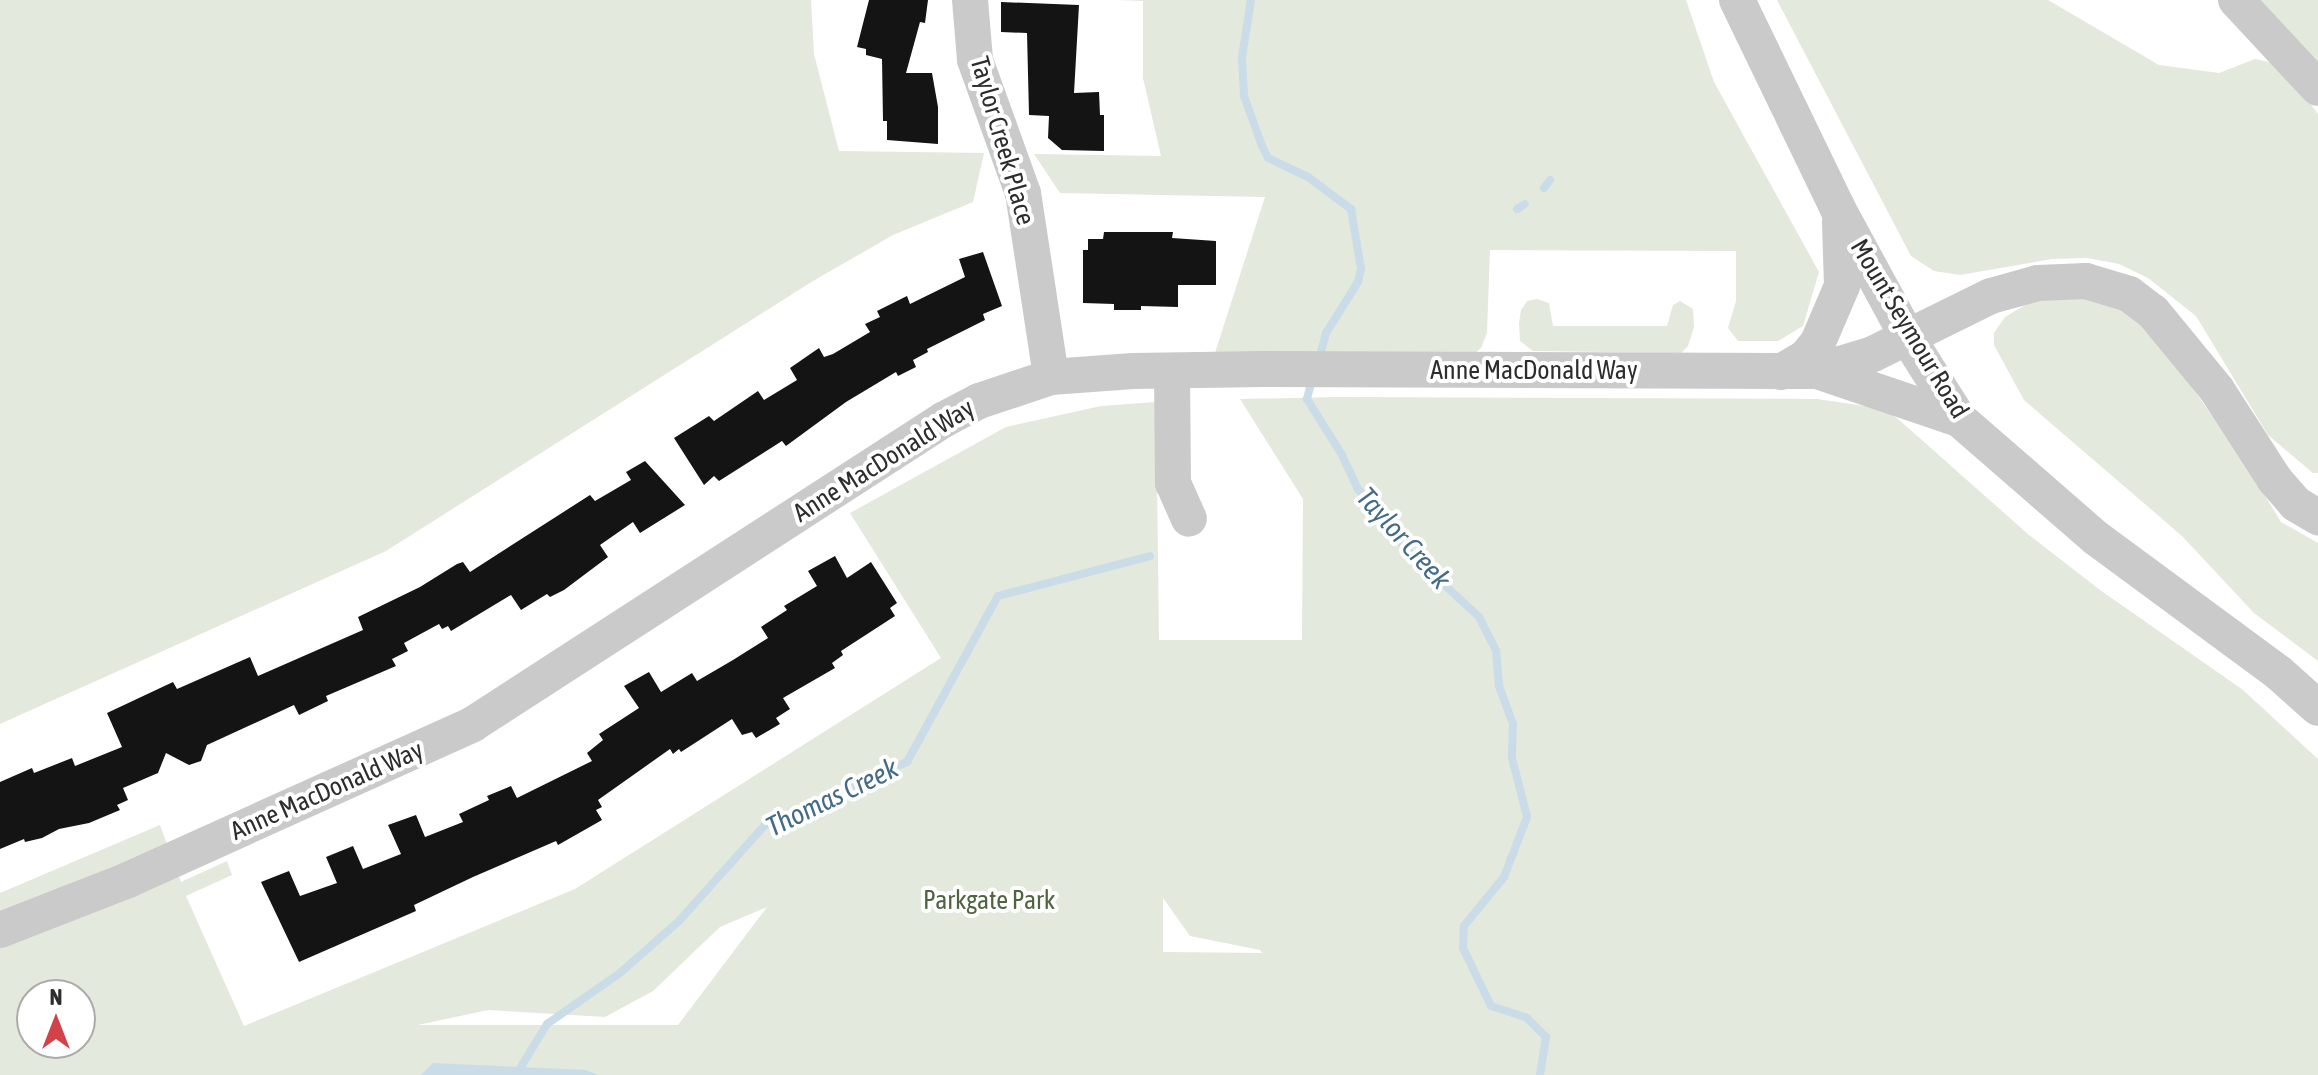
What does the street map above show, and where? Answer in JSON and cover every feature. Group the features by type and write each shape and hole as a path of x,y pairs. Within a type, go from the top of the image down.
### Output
{"street":[{"name":"Taylor Creek Place","path":"970,0 975,60 1023,193 1051,377"},
{"name":"Mount Seymour Road","path":"1737,0 1838,209 1908,338 1959,419 2096,538 2279,673 2318,708"},
{"path":"2236,0 2318,88"},
{"path":"1781,372 1806,357 1818,342 1842,286 1844,257 1838,209"},
{"name":"Anne MacDonald Way","path":"0,930 128,880 473,724 943,420 979,401 1051,377 1263,369 1817,371 1853,361 1908,338 1991,296 2038,283 2086,281 2129,294 2153,312 2217,390 2275,480 2296,504 2318,517"},
{"path":"1172,371 1173,483 1189,519"},
{"path":"1817,371 1959,419"}],"green space":[{"path":"0,0 811,0 814,54 839,151 984,153 973,202 893,235 813,281 386,551 0,724"},
{"path":"1118,0 1686,0 1714,82 1819,272 1803,326 1778,341 1738,341 1728,328 1736,301 1736,251 1490,250 1487,333 1481,348 1475,353 1215,353 1265,197 1060,193 1034,154 1161,156 1143,78 1143,1"},
{"path":"1777,0 2048,0 2159,65 2219,73 2255,59 2282,65 2318,114 2318,473 2313,473 2268,435 2196,316 2148,278 2119,264 2087,258 2052,259 1960,275 1934,271 1911,256"},
{"path":"2257,0 2318,0 2318,72"},
{"path":"2062,292 2109,298 2151,330 2239,453 2281,522 2318,543 2318,661 2254,613 2182,536 2024,400 1994,345 1994,333 2005,317 2027,304"},
{"path":"1537,299 1549,303 1553,326 1667,326 1673,305 1680,301 1693,309 1694,327 1688,346 1681,353 1533,351 1520,341 1519,323 1521,310 1527,301"},
{"name":"Parkgate Park","path":"1240,399 1817,399 1879,408 1897,418 2029,535 2100,590 2243,690 2318,759 2318,1075 0,1075 0,893 160,825 181,882 227,861 232,875 186,896 244,1026 575,889 941,658 850,513 1006,427 1101,406 1156,402 1159,640 1302,640 1303,499","holes":["1163,898 1190,936 1260,950 1262,953 1163,952","767,907 678,1025 418,1025 488,1010 605,1017 653,991 720,927"]}],"water":[{"path":"433,1063 586,1070 598,1075 421,1075"}],"building":[{"path":"869,0 928,0 925,23 920,22 906,73 932,73 938,107 938,144 887,140 887,121 883,121 882,59 866,55 866,49 857,47"},
{"path":"1001,2 1079,5 1074,93 1099,92 1100,115 1104,115 1104,151 1062,150 1048,138 1049,116 1029,115 1027,33 1001,32"},
{"path":"1104,232 1173,232 1172,238 1216,241 1216,285 1178,285 1178,307 1141,306 1141,310 1114,310 1114,304 1083,303 1083,250 1088,250 1088,239 1103,239"},
{"path":"983,252 1002,306 983,314 985,320 927,349 928,352 913,360 916,367 898,376 896,372 846,402 786,446 782,441 719,481 714,476 704,485 674,438 709,416 714,421 758,391 764,400 797,380 790,368 819,348 824,357 833,354 870,332 865,324 880,317 877,311 907,296 910,304 965,277 959,259"},
{"path":"645,461 685,505 640,533 633,522 600,545 608,557 564,590 550,597 547,594 521,610 511,595 451,631 448,626 442,629 439,624 404,643 408,651 392,659 396,666 326,696 328,701 299,715 294,705 207,745 201,761 189,765 166,753 158,773 123,788 128,800 117,805 120,810 89,823 59,829 42,838 25,842 24,839 0,849 0,782 32,768 34,773 72,758 75,766 122,747 107,713 173,682 177,689 250,657 258,676 363,630 358,617 420,587 457,564 463,562 470,572 590,495 595,501 631,480 626,472"},
{"path":"835,556 847,578 871,562 897,603 890,608 895,616 841,651 843,655 832,663 835,668 783,698 790,709 776,718 780,724 756,738 752,732 742,735 732,719 681,752 679,749 673,754 670,749 598,800 602,807 596,810 602,820 558,845 556,841 473,877 414,905 416,911 299,962 261,882 289,871 300,896 337,883 326,857 353,846 363,869 401,854 388,825 416,815 425,837 463,822 459,814 489,800 487,796 511,786 517,798 592,761 587,753 603,740 599,734 639,708 624,686 649,672 661,692 692,673 697,681 733,660 768,638 761,627 787,610 784,606 817,586 808,571"}],"waterway":[{"name":"Taylor Creek","path":"1251,0 1242,57 1244,96 1262,146 1268,158 1308,177 1351,209 1361,269 1358,282 1326,333 1319,359"},
{"path":"1544,188 1550,180"},
{"path":"1517,209 1525,204"},
{"name":"Taylor Creek","path":"1312,380 1307,399 1342,455 1358,489 1411,554 1479,617 1496,651 1499,686 1513,724 1512,758 1527,817 1504,877 1464,926 1463,948 1491,1006 1527,1018 1546,1037 1540,1075"},
{"name":"Thomas Creek","path":"516,1075 547,1024 620,973 679,921 764,826 907,762 998,596 1150,556"}]}
